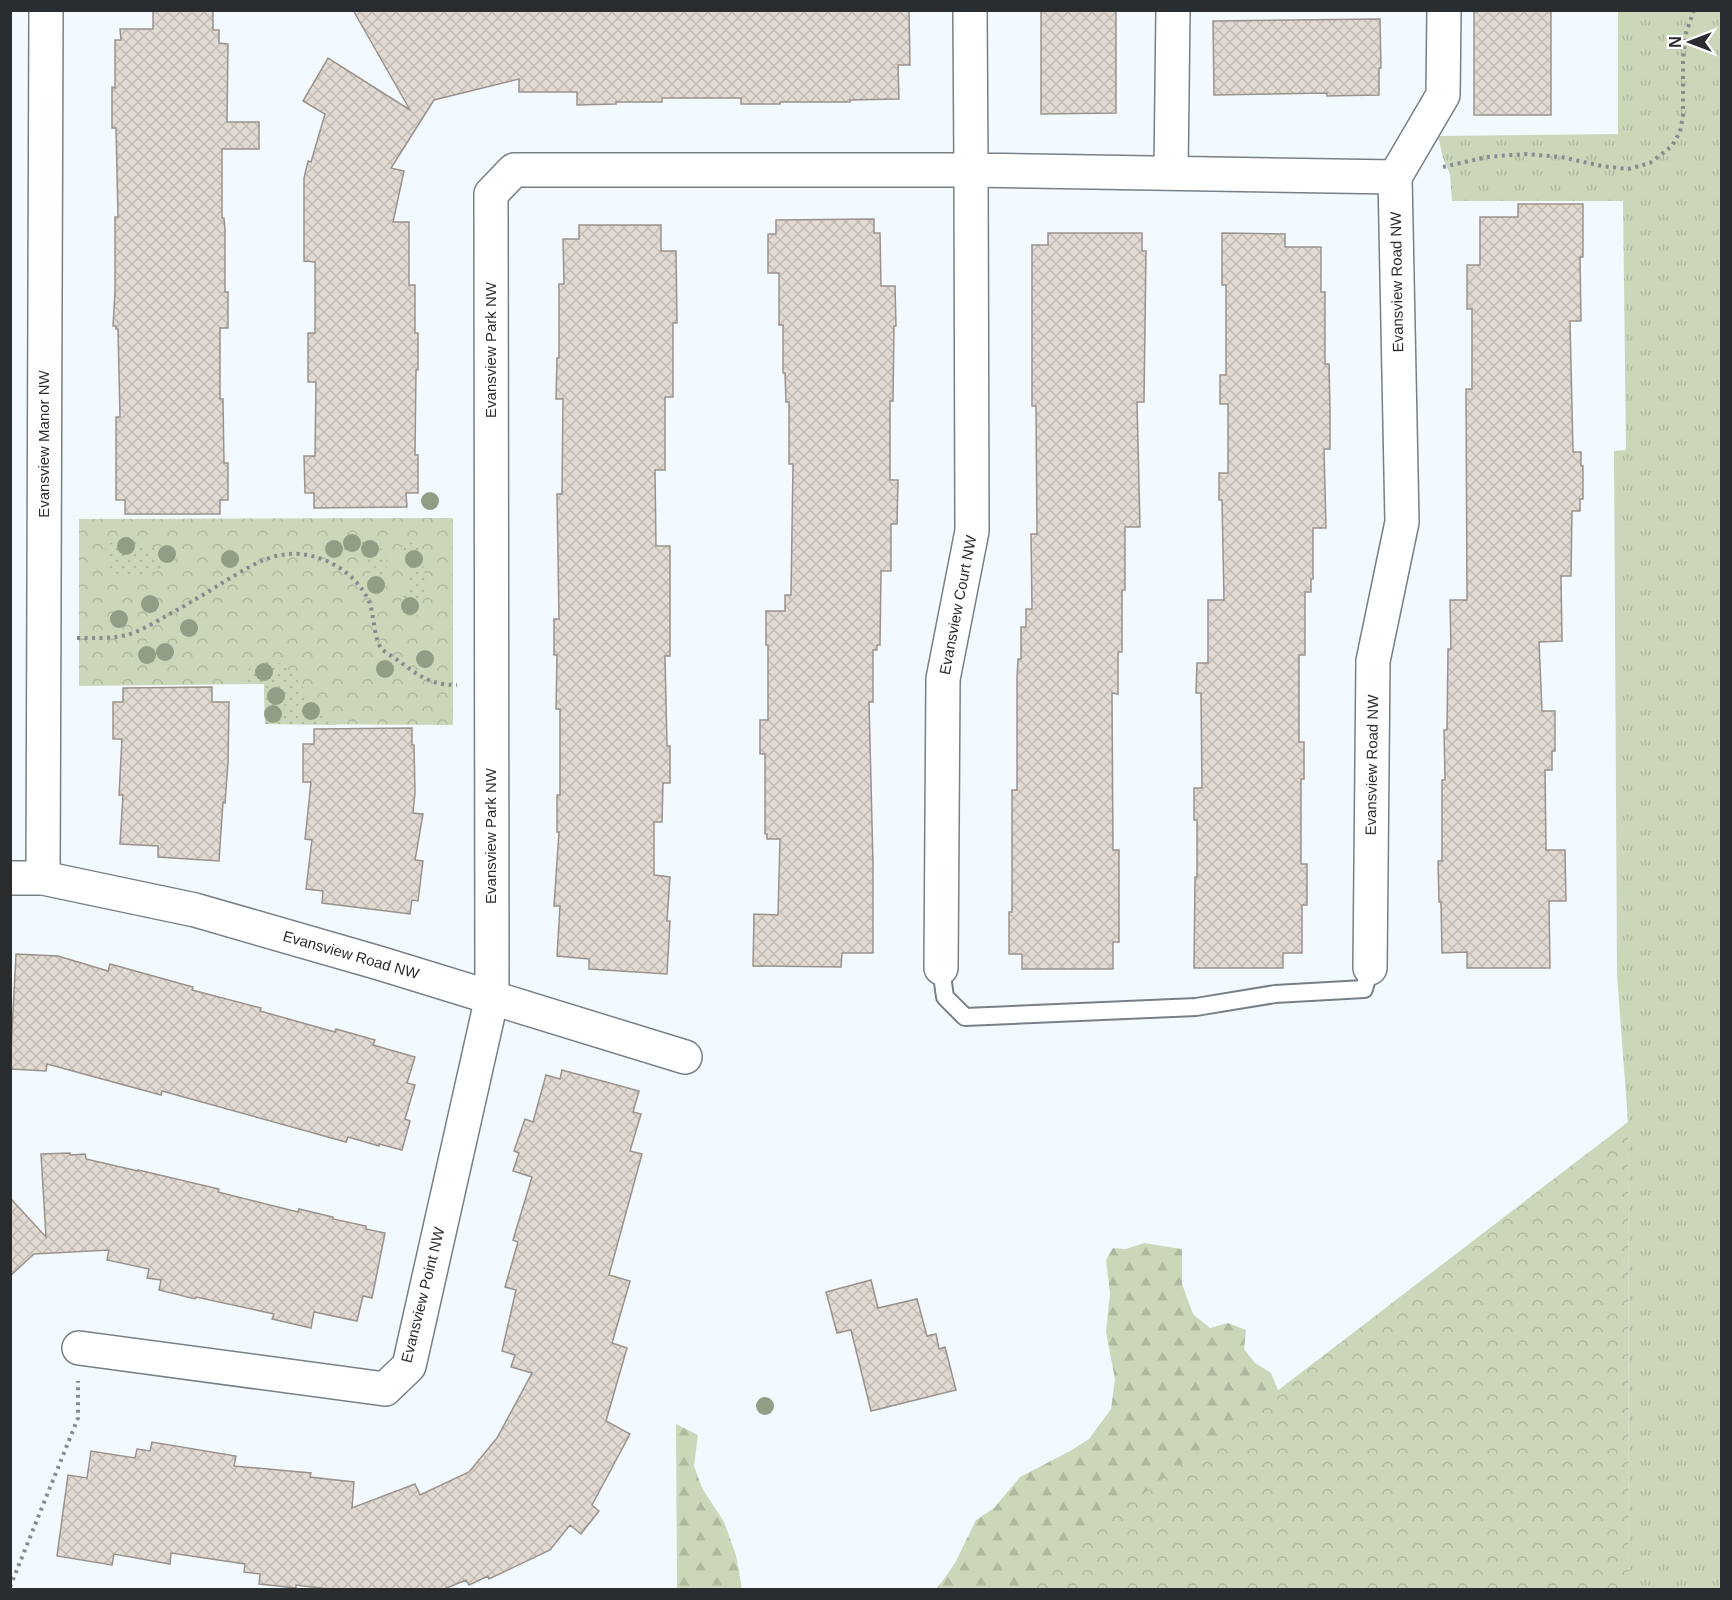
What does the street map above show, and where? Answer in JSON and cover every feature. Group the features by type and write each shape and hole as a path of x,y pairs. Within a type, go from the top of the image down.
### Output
{"street":[{"name":"Evansview Manor NW","path":"43,878 46,10"},
{"path":"970,10 971,170 1395,177 1443,95 1444,10"},
{"path":"1171,172 1173,10"},
{"name":"Evansview Park NW","path":"492,997 490,194 514,170 971,170"},
{"name":"Evansview Court NW","path":"941,968 943,679 972,531 971,170"},
{"name":"Evansview Road NW","path":"1370,968 1373,661 1402,522 1395,177"},
{"name":"Evansview Road NW","path":"10,878 43,878 195,910 492,997 685,1057"},
{"name":"Evansview Point NW","path":"79,1348 385,1389 409,1366 492,997"}],"lane":[{"path":"941,968 945,997 965,1017 1196,1007 1275,994 1364,989 1370,968"}],"path":[{"path":"1395,177 1487,157 1525,154 1561,157 1628,169 1650,163 1672,146 1680,132 1683,116 1686,33 1694,10"},
{"path":"44,612 76,638 106,639 128,634 148,626 253,564 276,555 299,554 318,558 354,578 370,604 381,648 421,678 446,685 491,685"},
{"path":"10,1587 78,1418 79,1348"}],"green space":[{"path":"1618,11 1721,11 1721,1589 1629,1589 1628,1122 1617,975 1614,451 1626,450 1623,201 1452,201 1450,174 1443,158 1438,136 1618,134"},
{"path":"453,518 453,725 265,724 264,684 79,686 79,519"},
{"path":"125,535 148,549 164,546 173,549 169,563 159,570 139,576 117,574 108,564 106,546"},
{"path":"360,537 375,543 386,553 387,574 384,590 373,598 370,567 358,548 335,557 322,550 339,539"},
{"path":"407,541 417,545 423,563 425,580 419,614 413,616 404,614 400,603 410,576 409,564 401,549"},
{"path":"268,661 283,664 337,725 265,724 264,684 239,684 251,666"},
{"path":"1628,1122 1629,1589 1019,1589"},
{"path":"1144,1243 1182,1249 1182,1284 1193,1314 1210,1328 1228,1323 1246,1330 1244,1349 1255,1363 1271,1373 1282,1400 1090,1589 934,1590 955,1563 976,1520 994,1508 1020,1477 1089,1439 1111,1409 1115,1379 1106,1332 1110,1293 1106,1260 1113,1248 1126,1249"},
{"path":"676,1424 698,1435 694,1466 702,1488 724,1522 736,1555 742,1589 677,1589"}],"building":[{"path":"153,10 213,10 213,30 219,30 219,43 228,44 227,122 259,122 259,149 222,149 222,218 224,218 225,230 225,292 228,292 228,328 220,328 220,399 223,399 224,463 228,463 228,500 220,500 220,514 125,514 125,500 116,500 116,417 120,417 118,329 113,326 115,217 118,217 116,128 112,128 115,40 121,40 120,29 153,29"},
{"path":"353,10 909,10 910,65 898,65 899,99 741,104 741,98 662,98 662,102 577,105 577,92 519,92 519,79 434,100 391,168 404,171 393,222 409,222 409,285 415,285 418,370 416,370 415,455 418,455 418,493 406,493 407,507 314,508 314,493 305,493 304,456 315,456 316,382 308,382 308,333 315,333 315,262 304,261 304,178 325,114 303,101 328,58 410,110"},
{"path":"1041,10 1116,10 1116,113 1041,114"},
{"path":"1474,10 1551,10 1551,115 1474,115"},
{"path":"1380,19 1379,95 1327,96 1327,93 1214,95 1213,21"},
{"path":"1518,204 1583,204 1583,257 1580,257 1581,321 1570,321 1573,452 1581,452 1583,499 1580,499 1580,511 1572,511 1571,576 1561,576 1562,641 1539,642 1542,711 1555,711 1555,751 1552,751 1552,770 1545,770 1546,850 1565,850 1566,901 1549,901 1550,968 1467,968 1467,952 1442,953 1438,861 1442,861 1444,730 1447,730 1448,649 1451,649 1450,600 1467,600 1466,389 1472,389 1472,309 1467,309 1467,265 1480,265 1480,217 1518,217"},
{"path":"874,219 874,233 880,233 881,286 895,286 893,401 890,401 890,480 898,480 897,524 891,524 891,571 881,571 880,645 877,645 877,650 873,650 873,702 869,702 873,953 842,953 841,967 753,966 754,914 778,915 780,839 767,839 767,834 765,834 765,754 760,754 760,720 768,720 766,611 785,611 785,595 791,595 793,464 789,464 789,402 786,402 785,373 783,373 783,325 779,325 779,273 768,273 768,234 776,234 776,220"},
{"path":"579,225 661,225 661,251 676,251 677,323 673,323 673,397 665,397 665,470 655,470 656,546 670,546 670,656 665,656 670,783 663,783 662,822 654,822 654,875 670,877 667,974 589,969 589,959 557,956 560,906 554,906 559,832 557,832 557,795 560,795 560,709 556,709 557,655 554,655 554,619 559,619 557,494 562,494 563,399 556,399 557,358 559,358 559,284 564,284 563,239 579,239"},
{"path":"1048,233 1142,233 1142,251 1146,251 1144,402 1137,402 1140,527 1125,527 1122,652 1118,652 1118,694 1112,693 1113,850 1119,850 1119,942 1113,942 1113,969 1022,969 1022,954 1009,954 1009,912 1012,912 1012,790 1017,790 1018,659 1021,659 1021,627 1026,627 1026,609 1032,609 1031,534 1037,534 1036,406 1032,406 1032,245 1048,245"},
{"path":"1222,233 1285,234 1285,247 1321,247 1321,292 1325,292 1325,364 1329,364 1330,410 1330,449 1324,449 1326,528 1313,528 1313,579 1311,579 1311,592 1305,592 1305,655 1299,655 1299,742 1304,742 1304,779 1301,779 1301,864 1307,864 1307,905 1302,905 1302,953 1283,953 1283,968 1194,968 1197,820 1194,820 1194,788 1202,788 1201,693 1196,693 1197,663 1208,663 1208,600 1224,600 1222,500 1219,500 1219,473 1228,473 1228,404 1220,404 1220,375 1226,375 1226,285 1222,285"},
{"path":"212,687 212,702 229,702 228,763 219,861 158,857 158,846 120,844 123,795 119,795 122,739 113,739 113,702 123,702 123,688"},
{"path":"412,728 415,793 413,813 423,814 415,860 423,861 418,901 412,900 410,914 322,903 323,891 306,889 312,840 305,839 311,782 303,782 303,744 314,744 314,729"},
{"path":"16,954 58,956 108,971 110,964 193,987 192,990 261,1008 260,1011 335,1032 336,1029 375,1040 373,1045 415,1057 407,1083 415,1085 405,1119 410,1121 402,1150 348,1137 346,1142 162,1091 161,1095 47,1064 46,1071 10,1069"},
{"path":"562,1070 639,1091 633,1112 641,1114 630,1151 642,1154 609,1275 630,1281 612,1343 627,1348 606,1421 630,1434 592,1505 599,1511 581,1534 570,1525 550,1550 489,1579 488,1576 469,1585 466,1580 442,1590 336,1590 296,1585 296,1588 259,1584 260,1574 244,1572 245,1564 171,1553 170,1564 114,1554 112,1565 57,1556 68,1475 87,1478 91,1451 135,1458 137,1449 150,1451 152,1442 236,1456 234,1466 311,1473 310,1477 354,1482 352,1508 415,1484 420,1495 469,1472 497,1438 532,1373 511,1367 515,1355 502,1351 516,1290 505,1287 518,1242 513,1240 532,1177 513,1171 519,1153 514,1151 525,1119 533,1122 546,1075 560,1079"},
{"path":"70,1153 70,1155 85,1154 86,1159 219,1189 218,1192 298,1212 299,1209 333,1217 333,1219 366,1226 366,1229 385,1233 372,1298 363,1296 357,1321 314,1312 311,1328 272,1319 274,1314 159,1290 161,1280 147,1278 149,1269 107,1260 109,1250 34,1254 10,1276 10,1198 46,1237 41,1154"},
{"path":"871,1280 878,1308 917,1299 927,1336 936,1334 939,1349 945,1347 956,1390 871,1411 851,1330 837,1333 826,1292"}]}
